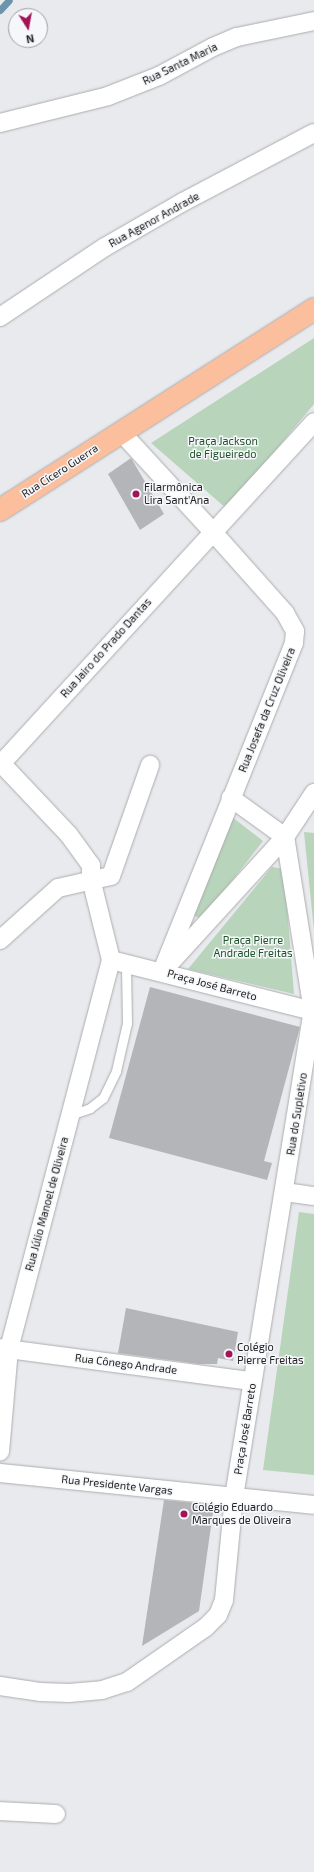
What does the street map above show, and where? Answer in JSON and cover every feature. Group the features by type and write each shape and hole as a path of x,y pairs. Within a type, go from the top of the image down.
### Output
{"main road":[{"path":"121,432 314,309"},
{"name":"Rua Cícero Guerra","path":"0,510 121,432"}],"street":[{"name":"Rua Santa Maria","path":"0,123 108,96 160,76 213,47 237,37 314,21"},
{"name":"Rua Agenor Andrade","path":"0,317 105,247 183,202 314,134"},
{"path":"121,432 212,531 314,422"},
{"name":"Rua Jairo do Prado Dantas","path":"0,764 212,531"},
{"name":"Rua Josefa da Cruz Oliveira","path":"212,531 285,613 295,631 294,643 231,798"},
{"path":"0,764 69,835 91,864 91,879 119,962"},
{"path":"0,940 58,888 91,879 111,876 150,765"},
{"path":"162,971 285,838 314,793"},
{"path":"162,971 231,798 285,838 313,1011"},
{"name":"Praça José Barreto","path":"119,962 162,971 313,1011"},
{"name":"Rua Júlio Manoel de Oliveira","path":"0,1452 4,1348 70,1115 119,962"},
{"name":"Rua do Supletivo","path":"285,1192 313,1011"},
{"path":"285,1192 314,1196"},
{"name":"Praça José Barreto","path":"0,1686 40,1692 69,1693 102,1690 127,1682 206,1627 218,1615 224,1600 234,1497 252,1381 285,1192"},
{"name":"Rua Cônego Andrade","path":"4,1348 252,1381"},
{"name":"Rua Presidente Vargas","path":"0,1473 234,1497"},
{"path":"234,1497 314,1506"},
{"path":"0,1811 56,1814"}],"lane":[{"path":"70,1115 90,1108 103,1098 116,1071 127,1023 119,962"}],"green space":[{"name":"Praça Jackson de Figueiredo","path":"314,338 314,404 227,509 151,443"},
{"name":"Praça Pierre Andrade Freitas","path":"232,817 263,841 202,919 190,914"},
{"path":"304,832 314,833 314,931"},
{"name":"Praça Pierre Andrade Freitas","path":"272,867 284,869 294,994 188,969"},
{"path":"299,1212 314,1214 314,1475 263,1470"}],"building":[{"name":"Filarmônica Lira Sant'Ana","path":"131,458 164,514 140,530 108,474"},
{"path":"150,987 300,1027 264,1161 272,1163 267,1180 109,1138"},
{"path":"126,1308 238,1332 233,1361 218,1358 217,1364 199,1364 118,1353"},
{"path":"164,1500 214,1505 199,1611 142,1646"}],"waterway":[{"path":"0,10 9,0"}],"place":[{"name":"Filarmônica Lira Sant'Ana","path":"136,494"},
{"name":"Colégio Pierre Freitas","path":"229,1354"},
{"name":"Colégio Eduardo Marques de Oliveira","path":"184,1514"}]}
